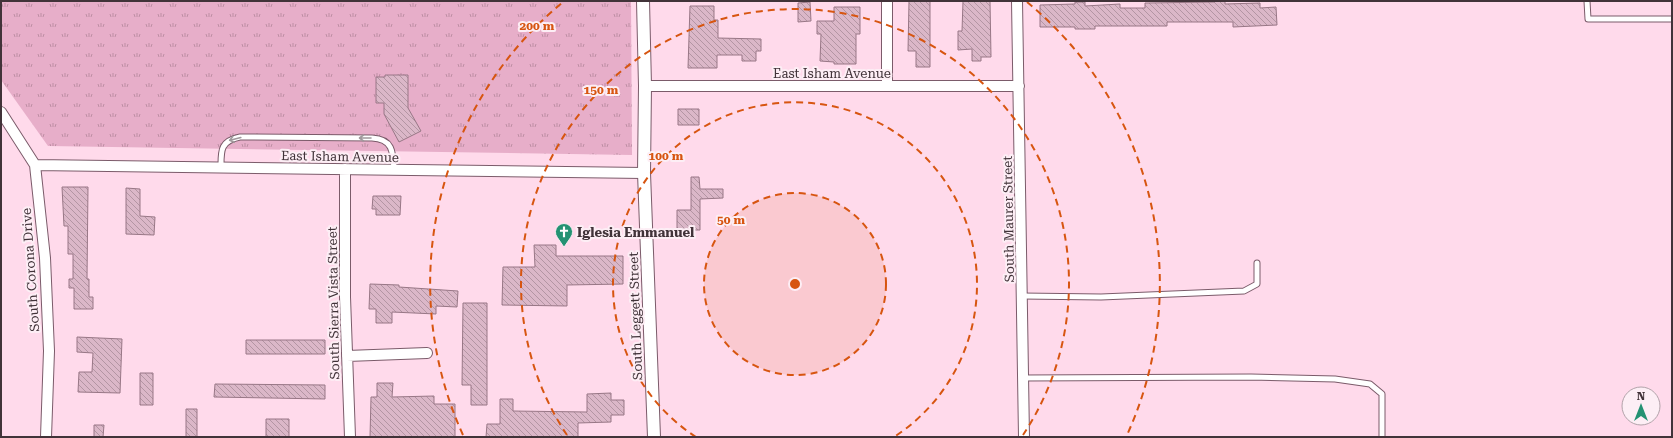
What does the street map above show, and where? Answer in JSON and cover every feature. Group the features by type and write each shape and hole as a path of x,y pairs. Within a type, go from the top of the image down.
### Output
{"street":[{"name":"South Leggett Street","path":"643,1 645,86 644,173 654,437"},
{"path":"887,1 887,86"},
{"name":"South Maurer Street","path":"1017,1 1024,437"},
{"name":"East Isham Avenue","path":"645,86 1019,86"},
{"name":"South Corona Drive","path":"1,112 35,165 45,258 49,351 46,437"},
{"name":"East Isham Avenue","path":"35,165 644,173"},
{"name":"South Sierra Vista Street","path":"345,169 346,356 350,437"},
{"path":"346,356 427,353"}],"lane":[{"path":"1587,1 1588,19 1672,19"},
{"path":"221,168 221,153 224,145 230,139 240,137 382,138 390,145 393,153 394,170"},
{"path":"1022,296 1101,297 1244,291 1257,284 1257,263"},
{"path":"1023,378 1252,377 1335,379 1370,384 1382,394 1382,437"}],"green space":[{"path":"1,1 631,1 632,155 48,146 1,80"}],"building":[{"path":"909,1 930,1 930,67 916,67 916,51 908,51"},
{"path":"963,1 990,1 991,57 981,57 981,61 972,61 972,49 958,50 958,31 962,31"},
{"path":"1225,1 1225,4 1260,3 1260,8 1276,7 1277,25 1233,27 1233,22 1167,22 1167,26 1095,26 1095,29 1075,29 1075,27 1040,27 1040,5 1075,4 1075,2 1085,2 1085,6 1120,4 1120,8 1145,8 1145,3"},
{"path":"810,2 811,21 798,22 798,3"},
{"path":"690,6 714,6 714,20 718,20 718,38 761,39 761,51 756,51 756,61 742,61 742,55 717,55 717,68 688,68"},
{"path":"834,7 860,7 860,34 856,34 856,64 834,64 834,62 820,61 821,34 817,34 817,21 834,21"},
{"path":"385,75 408,75 408,108 421,131 399,142 384,114 384,103 376,103 376,77 385,77"},
{"path":"678,109 699,109 699,125 678,125"},
{"path":"691,177 699,177 700,189 723,189 723,198 700,199 700,230 677,230 677,210 691,210"},
{"path":"62,187 88,187 87,279 89,279 89,297 93,297 93,309 74,309 74,288 69,288 69,279 73,279 73,254 68,254 68,226 64,226"},
{"path":"126,188 140,189 140,216 155,217 154,235 126,234"},
{"path":"373,196 401,196 400,215 376,215 376,209 372,209"},
{"path":"534,245 556,245 556,256 623,256 623,284 567,285 567,306 502,305 503,267 535,267"},
{"path":"370,284 399,285 399,287 458,291 457,307 436,306 436,314 392,312 392,323 376,323 376,309 369,309"},
{"path":"463,303 487,303 487,405 471,405 471,385 462,385"},
{"path":"77,337 122,339 120,393 78,392 79,372 92,372 93,353 77,352"},
{"path":"246,340 325,340 325,354 246,354"},
{"path":"140,373 153,373 153,405 140,405"},
{"path":"377,383 393,383 392,397 434,396 434,404 455,404 455,437 370,437 371,397 377,397"},
{"path":"215,384 325,385 325,399 214,397"},
{"path":"611,393 611,400 624,400 624,415 611,415 611,422 578,423 578,437 486,437 487,424 500,424 500,399 513,399 513,411 587,412 587,394"},
{"path":"186,409 197,409 197,437 186,437"},
{"path":"266,419 289,419 289,437 266,437"},
{"path":"94,425 104,425 103,437 94,437"}],"place":[{"name":"Iglesia Emmanuel","path":"564,247"}]}
